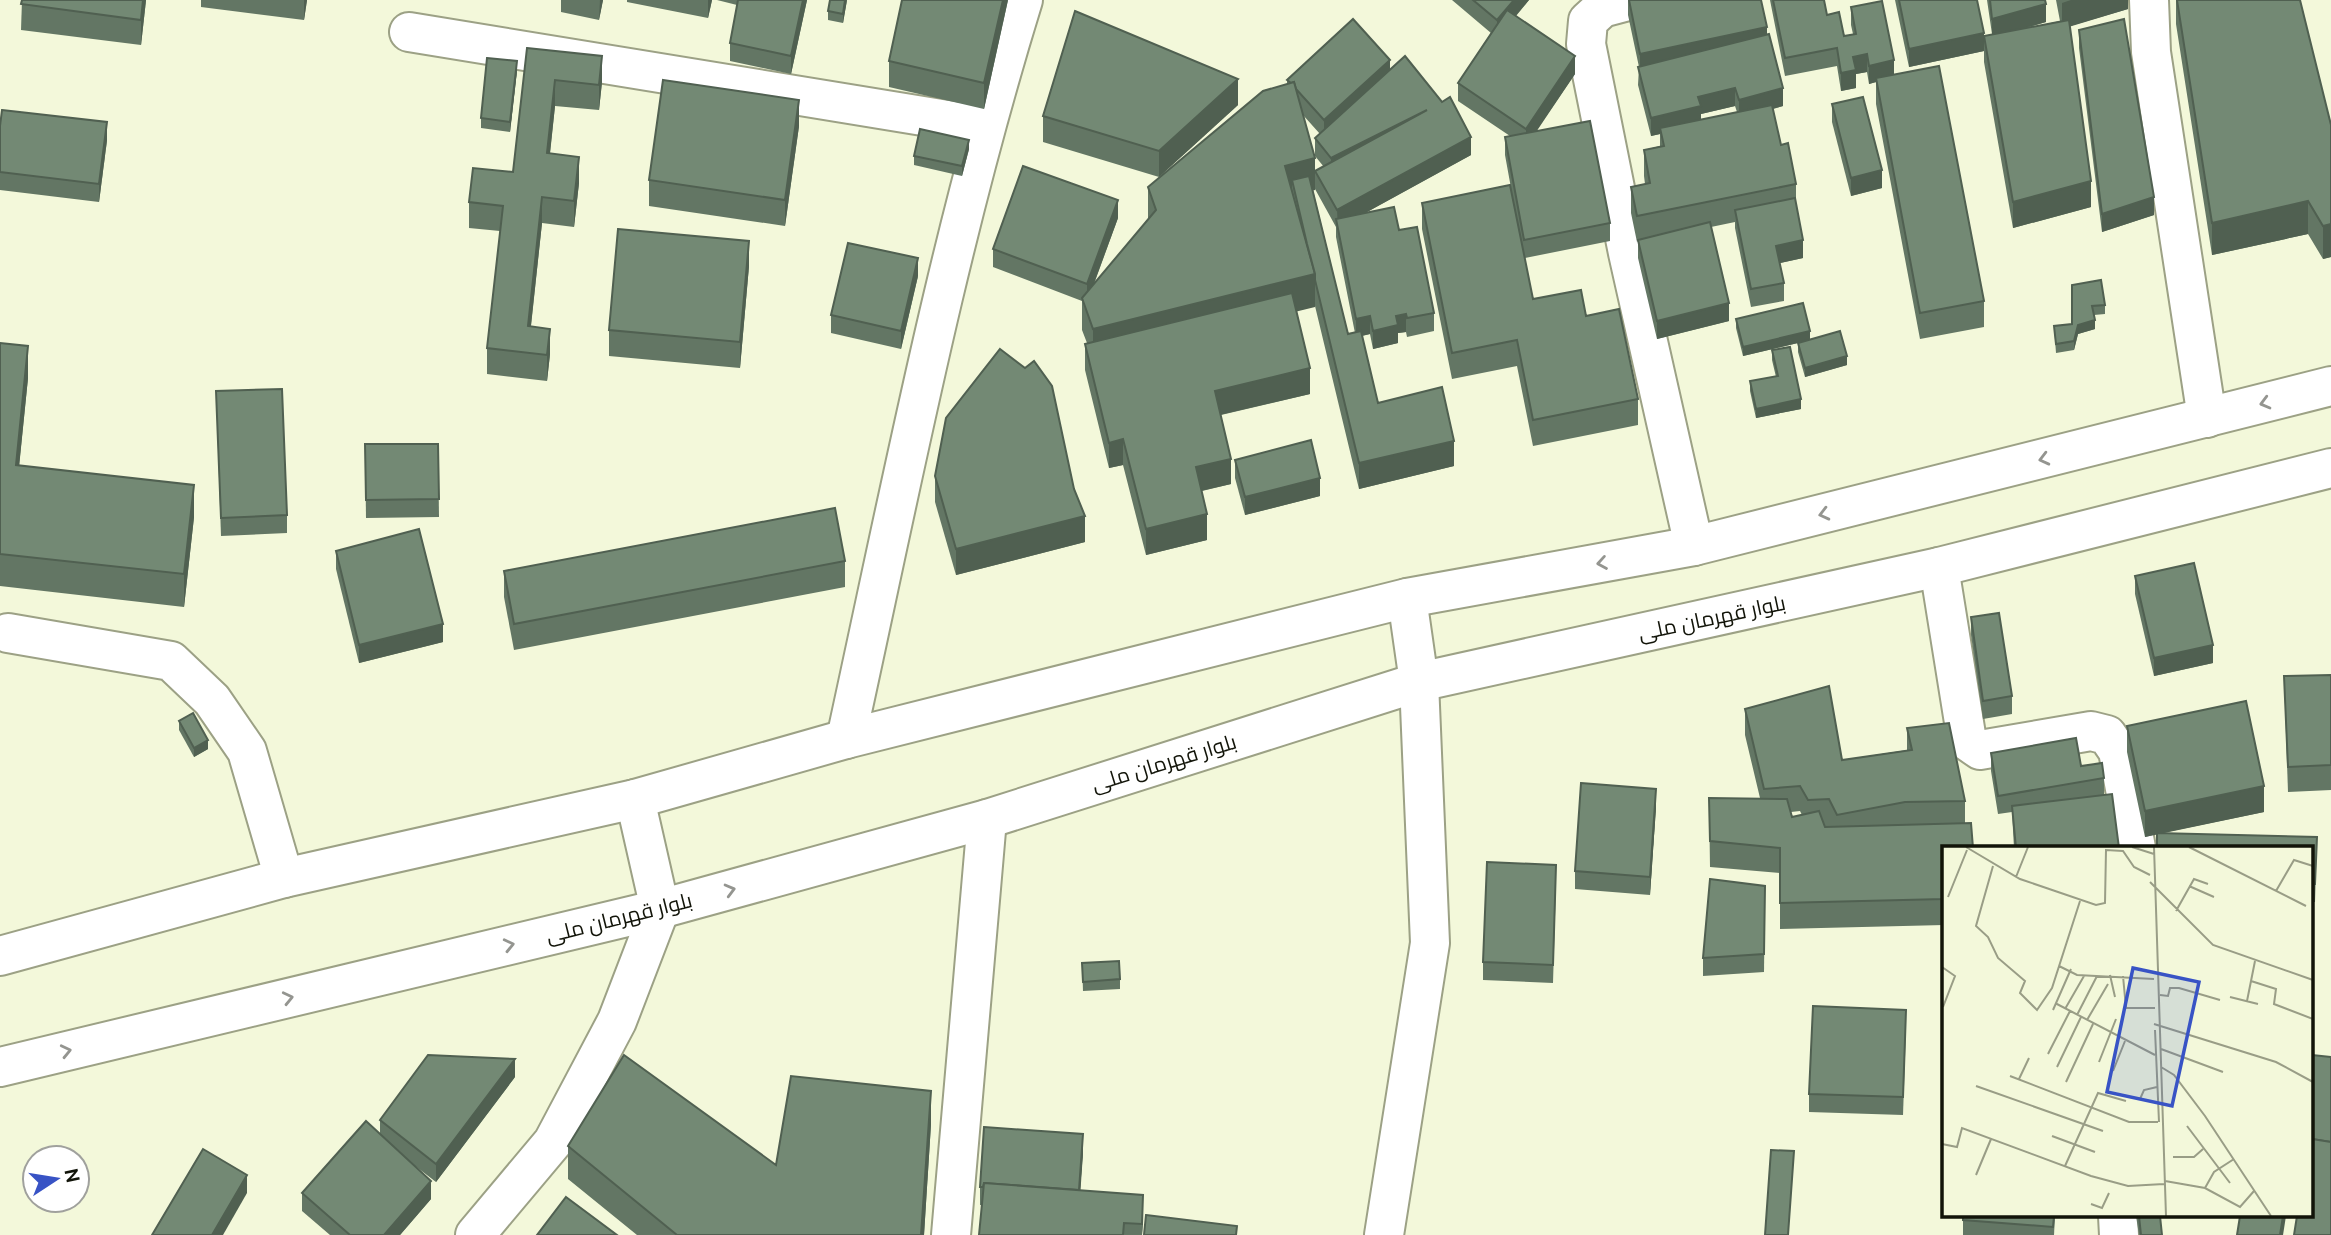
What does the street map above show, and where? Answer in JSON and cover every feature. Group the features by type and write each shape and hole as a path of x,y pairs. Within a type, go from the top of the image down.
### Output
{"main road":[{"path":"846,740 949,265 984,126 1023,0"},
{"path":"1632,0 1602,8 1588,21 1586,44 1628,253 1693,546"},
{"path":"2149,0 2151,52 2207,418"},
{"path":"409,32 984,126"},
{"path":"0,956 284,878 635,799 846,740 1407,598 1693,546 2331,386"},
{"name":"بلوار قهرمان ملی","path":"0,1067 660,909 987,818 1419,682 1940,567 2331,468"},
{"path":"1940,567 1967,741 1980,750 2091,731 2107,734 2118,751 2136,846"},
{"path":"1384,1235 1430,943 1419,682 1407,598"},
{"path":"8,633 171,661 212,700 247,751 284,878"},
{"path":"475,1235 553,1142 617,1021 660,909 635,799"},
{"path":"951,1235 987,818"}],"building":[{"path":"22,0 143,0 141,20 21,4"},
{"path":"738,0 803,0 791,56 730,43"},
{"path":"830,0 845,0 843,14 828,11"},
{"path":"902,0 1003,0 984,83 889,61"},
{"path":"1473,0 1514,0 1497,20"},
{"path":"1629,0 1761,0 1767,27 1640,54"},
{"path":"1773,0 1824,0 1827,15 1839,12 1844,36 1856,34 1851,7 1882,1 1894,60 1869,66 1867,54 1853,57 1856,70 1841,73 1837,48 1785,58"},
{"path":"1899,0 1977,0 1984,33 1909,49"},
{"path":"1990,0 2045,0 2046,4 1992,19"},
{"path":"2177,0 2300,0 2331,125 2331,224 2323,226 2308,201 2212,223"},
{"path":"1507,10 1575,56 1526,129 1458,83"},
{"path":"1075,11 1238,79 1159,151 1043,116"},
{"path":"1353,19 1390,60 1324,120 1296,89 1294,82 1287,80"},
{"path":"2124,19 2154,197 2102,214 2079,30"},
{"path":"2069,20 2091,181 2013,202 1984,36"},
{"path":"1769,34 1783,88 1739,100 1735,88 1698,97 1701,106 1651,118 1638,67"},
{"path":"527,48 602,56 599,85 555,80 547,153 579,157 574,201 542,197 528,326 550,329 547,355 487,348 503,206 469,202 473,168 513,172"},
{"path":"1405,56 1442,102 1450,97 1471,137 1337,210 1315,171 1427,110 1331,158 1315,138"},
{"path":"487,58 517,61 510,122 481,118"},
{"path":"1939,66 1984,301 1920,313 1876,78"},
{"path":"663,80 799,100 785,200 649,180"},
{"path":"1294,82 1315,158 1285,166 1315,274 1093,329 1082,298 1156,210 1148,187 1263,91"},
{"path":"1863,97 1882,170 1851,178 1832,104"},
{"path":"1772,105 1781,145 1788,143 1796,184 1637,216 1631,187 1650,183 1644,150 1664,146 1660,128"},
{"path":"2,110 107,122 99,184 0,172"},
{"path":"1590,121 1610,223 1524,240 1505,137"},
{"path":"920,129 969,140 962,166 914,156"},
{"path":"1023,166 1118,200 1087,284 993,249"},
{"path":"1309,176 1348,334 1361,331 1378,403 1442,387 1454,441 1359,463 1292,180"},
{"path":"1510,185 1533,299 1581,290 1586,316 1619,309 1638,399 1533,420 1517,340 1452,353 1422,203"},
{"path":"1795,198 1803,240 1776,246 1784,283 1751,289 1735,210"},
{"path":"1394,207 1399,230 1417,227 1434,313 1407,318 1406,314 1396,316 1398,325 1373,331 1370,316 1356,319 1336,219"},
{"path":"1710,222 1729,303 1657,321 1638,240"},
{"path":"618,229 749,241 740,342 609,330"},
{"path":"848,243 918,258 901,331 831,315"},
{"path":"2101,280 2105,305 2092,306 2095,320 2078,325 2074,341 2056,344 2054,326 2072,324 2072,285"},
{"path":"1292,293 1310,368 1215,391 1231,459 1196,467 1207,514 1146,529 1123,439 1109,443 1085,344"},
{"path":"1803,303 1810,331 1743,347 1736,319"},
{"path":"1840,331 1847,356 1805,368 1798,343"},
{"path":"0,343 28,346 16,465 194,485 184,574 0,554"},
{"path":"1790,347 1801,399 1756,409 1750,381 1778,376 1772,350"},
{"path":"1000,349 1025,368 1034,361 1052,386 1074,489 1085,516 956,549 935,476 946,418"},
{"path":"282,389 287,515 221,518 216,391"},
{"path":"1311,440 1320,478 1245,497 1235,460"},
{"path":"365,444 438,444 439,499 366,500"},
{"path":"835,508 845,561 514,624 504,571"},
{"path":"419,529 443,624 359,645 336,551"},
{"path":"2194,563 2213,645 2154,658 2135,576"},
{"path":"1999,613 2012,696 1983,701 1971,617"},
{"path":"2331,675 2331,765 2288,767 2284,676"},
{"path":"1829,686 1842,760 1912,750 1907,728 1949,723 1965,801 1905,802 1837,815 1829,799 1808,800 1800,786 1764,789 1745,709"},
{"path":"2246,701 2264,786 2145,811 2127,726"},
{"path":"193,713 208,740 194,748 179,721"},
{"path":"2076,738 2081,766 2102,763 2104,778 1998,796 1991,753"},
{"path":"1581,783 1656,789 1650,877 1575,871"},
{"path":"2112,794 2119,846 2016,846 2012,806"},
{"path":"1709,798 1787,799 1792,817 1819,811 1825,827 1971,823 1973,846 1942,846 1942,899 1780,903 1780,848 1710,841"},
{"path":"2157,833 2317,837 2315,884 2314,846 2157,846"},
{"path":"1487,862 1556,865 1553,965 1483,962"},
{"path":"1710,879 1765,886 1764,954 1703,958"},
{"path":"1119,961 1120,979 1083,982 1082,963"},
{"path":"1813,1006 1906,1010 1903,1097 1809,1094"},
{"path":"428,1055 515,1059 436,1164 380,1120"},
{"path":"624,1055 776,1165 791,1076 931,1091 921,1235 677,1235 568,1146"},
{"path":"2314,1055 2331,1057 2331,1142 2314,1139"},
{"path":"366,1121 431,1181 384,1235 350,1235 302,1193"},
{"path":"984,1127 1083,1134 1079,1190 984,1183 983,1187 980,1187"},
{"path":"2314,1139 2331,1142 2331,1235 2294,1235 2297,1218 2314,1218"},
{"path":"203,1149 247,1175 212,1235 152,1235"},
{"path":"1771,1150 1794,1151 1788,1235 1765,1235"},
{"path":"984,1183 1143,1195 1142,1224 1124,1223 1123,1235 979,1235"},
{"path":"566,1197 617,1235 537,1235"},
{"path":"1146,1215 1237,1226 1236,1235 1144,1235"},
{"path":"1963,1218 2054,1218 2053,1227"},
{"path":"2139,1218 2160,1218 2162,1235 2141,1235"},
{"path":"2240,1218 2283,1218 2280,1235 2237,1235"}]}
